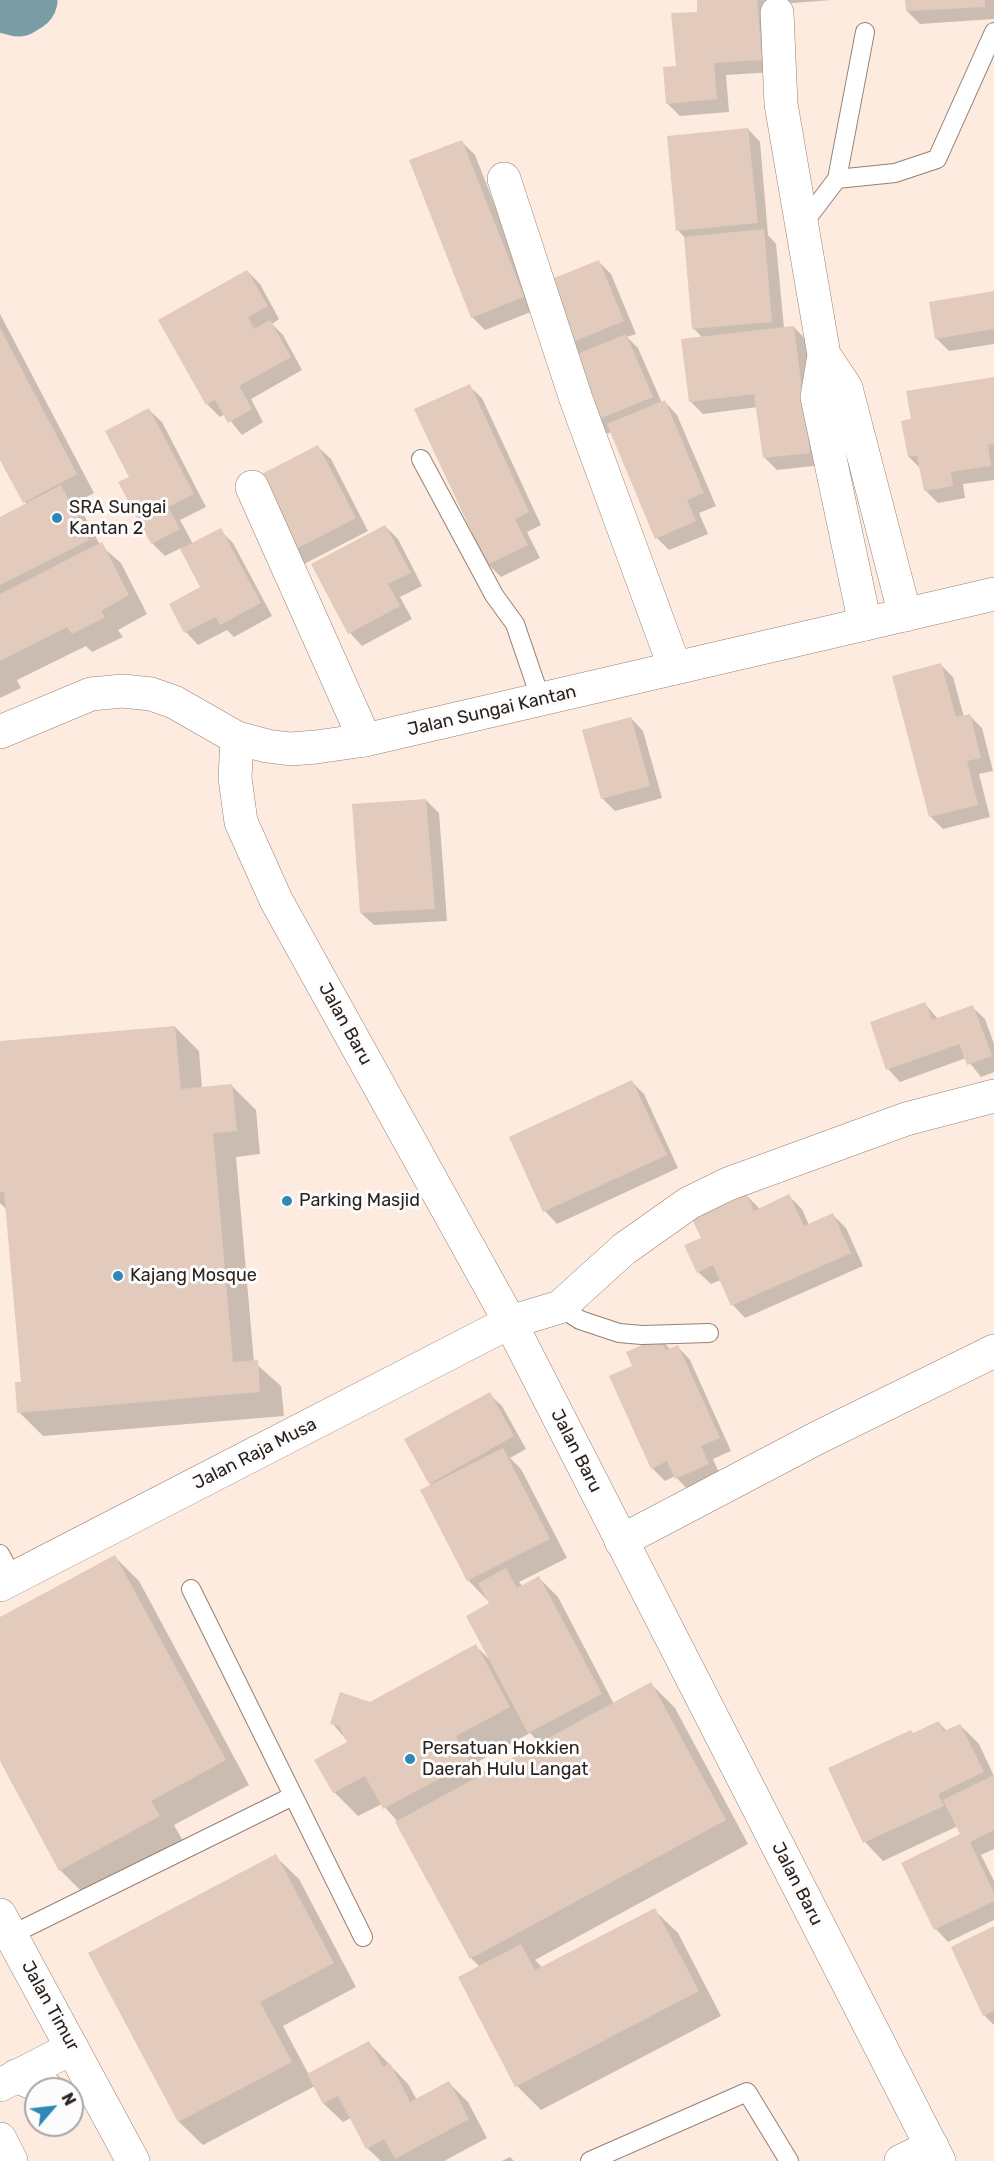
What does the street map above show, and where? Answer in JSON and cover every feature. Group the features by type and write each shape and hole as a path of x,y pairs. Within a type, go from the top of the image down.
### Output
{"street":[{"path":"777,13 781,104 824,355 818,398 865,624"},
{"path":"504,179 576,399 675,668"},
{"path":"824,355 846,388 904,615"},
{"path":"252,487 365,740"},
{"name":"Jalan Sungai Kantan","path":"0,732 91,694 123,691 151,694 174,702 237,738 267,746 291,749 365,740 994,594"},
{"name":"Jalan Baru","path":"237,738 237,800 241,822 276,900 510,1322 936,2154"},
{"path":"560,1307 624,1249 656,1225 709,1194 906,1119 994,1096"},
{"name":"Jalan Raja Musa","path":"4,1573 510,1322 560,1307"},
{"path":"621,1540 817,1438 994,1351"},
{"name":"Jalan Timur","path":"5,1925 133,2161"},
{"path":"8,2080 72,2048"},
{"path":"8,2080 24,2084"},
{"path":"84,2103 107,2112"},
{"path":"0,2139 11,2161"},
{"path":"901,2161 936,2154"}],"lane":[{"path":"802,225 837,179 865,32"},
{"path":"837,179 895,173 937,159 994,32"},
{"path":"421,459 494,595 515,624 541,700"},
{"path":"560,1307 580,1320 619,1333 642,1335 709,1333"},
{"path":"191,1589 363,1937"},
{"path":"5,1925 293,1796"},
{"path":"590,2161 747,2092 789,2161"}],"building":[{"path":"697,0 757,0 762,60 714,63 717,99 666,104 663,67 676,66 671,13 697,12"},
{"path":"905,0 985,0 985,7 906,11"},
{"path":"748,128 758,223 676,231 667,136"},
{"path":"462,140 524,297 471,318 409,160"},
{"path":"764,229 772,322 692,329 684,237"},
{"path":"599,260 624,321 563,346 537,285"},
{"path":"247,270 268,306 248,317 254,329 270,320 291,357 239,386 252,409 228,423 215,400 206,405 158,320"},
{"path":"994,291 994,329 935,339 929,302"},
{"path":"794,326 810,453 763,458 754,394 689,402 681,339"},
{"path":"0,328 77,474 23,503 0,460"},
{"path":"626,334 653,397 592,422 565,359"},
{"path":"994,377 994,444 988,445 991,466 951,472 953,486 924,491 917,456 908,457 901,421 911,419 906,391"},
{"path":"470,384 529,512 515,519 528,545 487,565 414,409"},
{"path":"665,400 704,493 687,500 696,521 655,539 607,424"},
{"path":"149,408 194,494 168,507 180,529 151,544 118,482 129,477 105,431"},
{"path":"318,445 356,518 290,552 252,479"},
{"path":"61,485 89,540 0,585 0,517"},
{"path":"385,525 411,573 388,584 400,606 348,634 311,564"},
{"path":"221,528 261,603 220,625 216,617 184,633 169,604 200,587 180,549"},
{"path":"102,542 129,595 101,611 105,617 72,634 67,627 0,661 0,594"},
{"path":"941,663 956,717 970,714 981,758 967,761 978,805 929,817 892,676"},
{"path":"631,717 650,786 601,799 582,730"},
{"path":"426,799 435,909 360,913 352,804"},
{"path":"925,1002 932,1020 973,1005 992,1056 967,1065 959,1044 886,1070 870,1022"},
{"name":"Kajang Mosque","path":"175,1026 181,1089 232,1084 237,1131 213,1133 233,1362 258,1360 260,1392 17,1413 15,1382 21,1382 4,1192 0,1192 0,1041"},
{"path":"632,1080 667,1155 543,1212 509,1137"},
{"path":"747,1194 754,1211 789,1194 804,1226 833,1213 851,1253 731,1306 713,1265 697,1273 684,1245 701,1238 692,1219"},
{"path":"660,1337 666,1350 678,1345 720,1438 701,1446 709,1464 675,1479 667,1461 651,1469 609,1376 632,1366 626,1352"},
{"path":"490,1392 514,1436 429,1484 404,1439"},
{"path":"503,1448 550,1539 467,1581 420,1490"},
{"path":"115,1555 226,1760 151,1801 160,1816 59,1871 0,1761 0,1617"},
{"path":"506,1568 517,1588 539,1576 602,1694 528,1733 466,1616 489,1603 478,1583"},
{"path":"476,1644 510,1707 456,1736 470,1762 383,1809 365,1776 333,1793 314,1760 347,1742 339,1726 330,1724 340,1692 370,1702"},
{"path":"651,1682 726,1820 470,1959 395,1822"},
{"path":"939,1721 944,1731 960,1724 984,1772 938,1794 944,1806 863,1843 828,1768 911,1730 913,1733"},
{"path":"994,1775 994,1830 970,1842 994,1893 994,1901 934,1930 901,1863 960,1834 943,1800"},
{"path":"276,1854 334,1963 260,2002 292,2062 178,2122 88,1953"},
{"path":"655,1908 699,1991 515,2087 458,1977 521,1944 535,1970"},
{"path":"994,1926 994,2011 983,2016 951,1947"},
{"path":"369,2041 383,2067 390,2063 410,2102 449,2081 469,2119 395,2159 384,2139 366,2149 338,2096 323,2104 307,2074"}],"waterway":[{"path":"0,0 18,5 26,0"}],"place":[{"name":"SRA Sungai Kantan 2","path":"57,518"},
{"name":"Parking Masjid","path":"287,1201"},
{"name":"Kajang Mosque","path":"118,1276"},
{"name":"Persatuan Hokkien Daerah Hulu Langat","path":"410,1759"}]}
